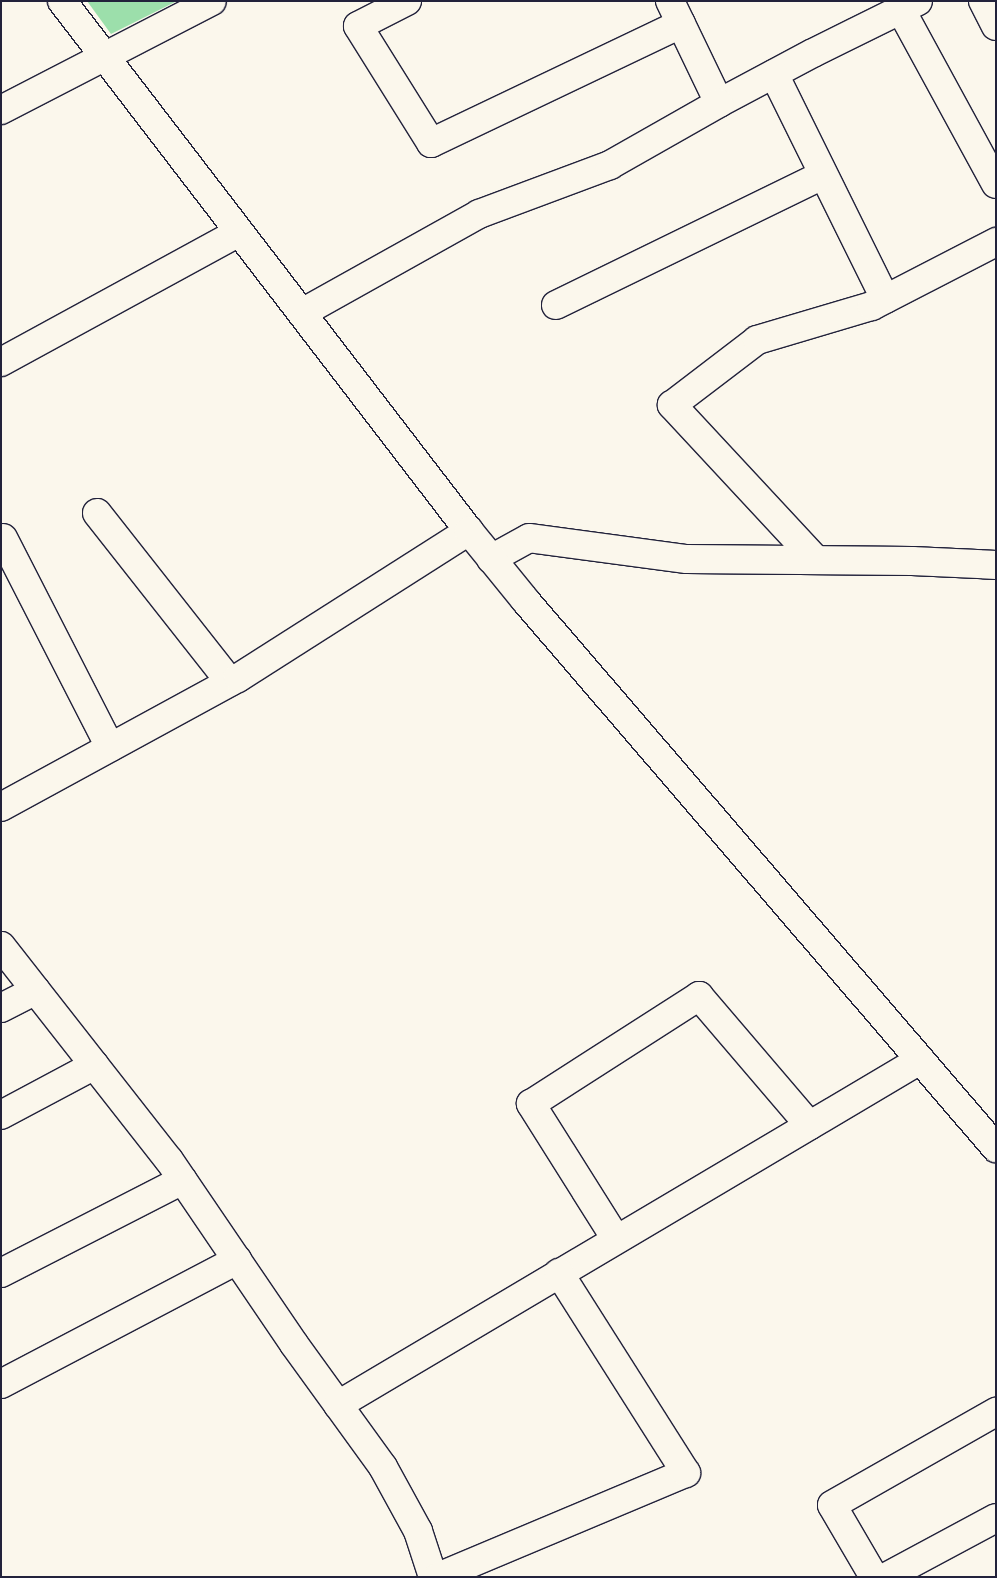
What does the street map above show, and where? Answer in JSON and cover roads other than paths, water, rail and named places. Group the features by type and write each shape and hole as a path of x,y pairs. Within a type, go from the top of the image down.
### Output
{"street":[{"path":"62,1 491,559 996,1148"},
{"path":"1,110 212,1"},
{"path":"408,1 358,26 431,143 675,12 720,103"},
{"path":"983,1 996,26"},
{"path":"302,313 479,214 610,165 774,74 910,5 996,184"},
{"path":"774,74 885,299"},
{"path":"556,305 823,175"},
{"path":"1,362 240,232"},
{"path":"816,560 672,405 757,340 872,306 996,242"},
{"path":"97,513 230,682"},
{"path":"1,807 230,682 469,531"},
{"path":"3,538 110,747"},
{"path":"491,559 529,538 687,560 912,561 996,565"},
{"path":"1,946 183,1180 388,1475 418,1531 433,1577"},
{"path":"1,1008 36,990"},
{"path":"616,1239 531,1104 699,996 809,1125"},
{"path":"338,1404 920,1060"},
{"path":"1,1115 95,1065"},
{"path":"1,1273 183,1180"},
{"path":"1,1384 237,1260"},
{"path":"438,1577 686,1473 559,1273"},
{"path":"874,1577 832,1505 996,1412"},
{"path":"886,1577 996,1518"}]}
